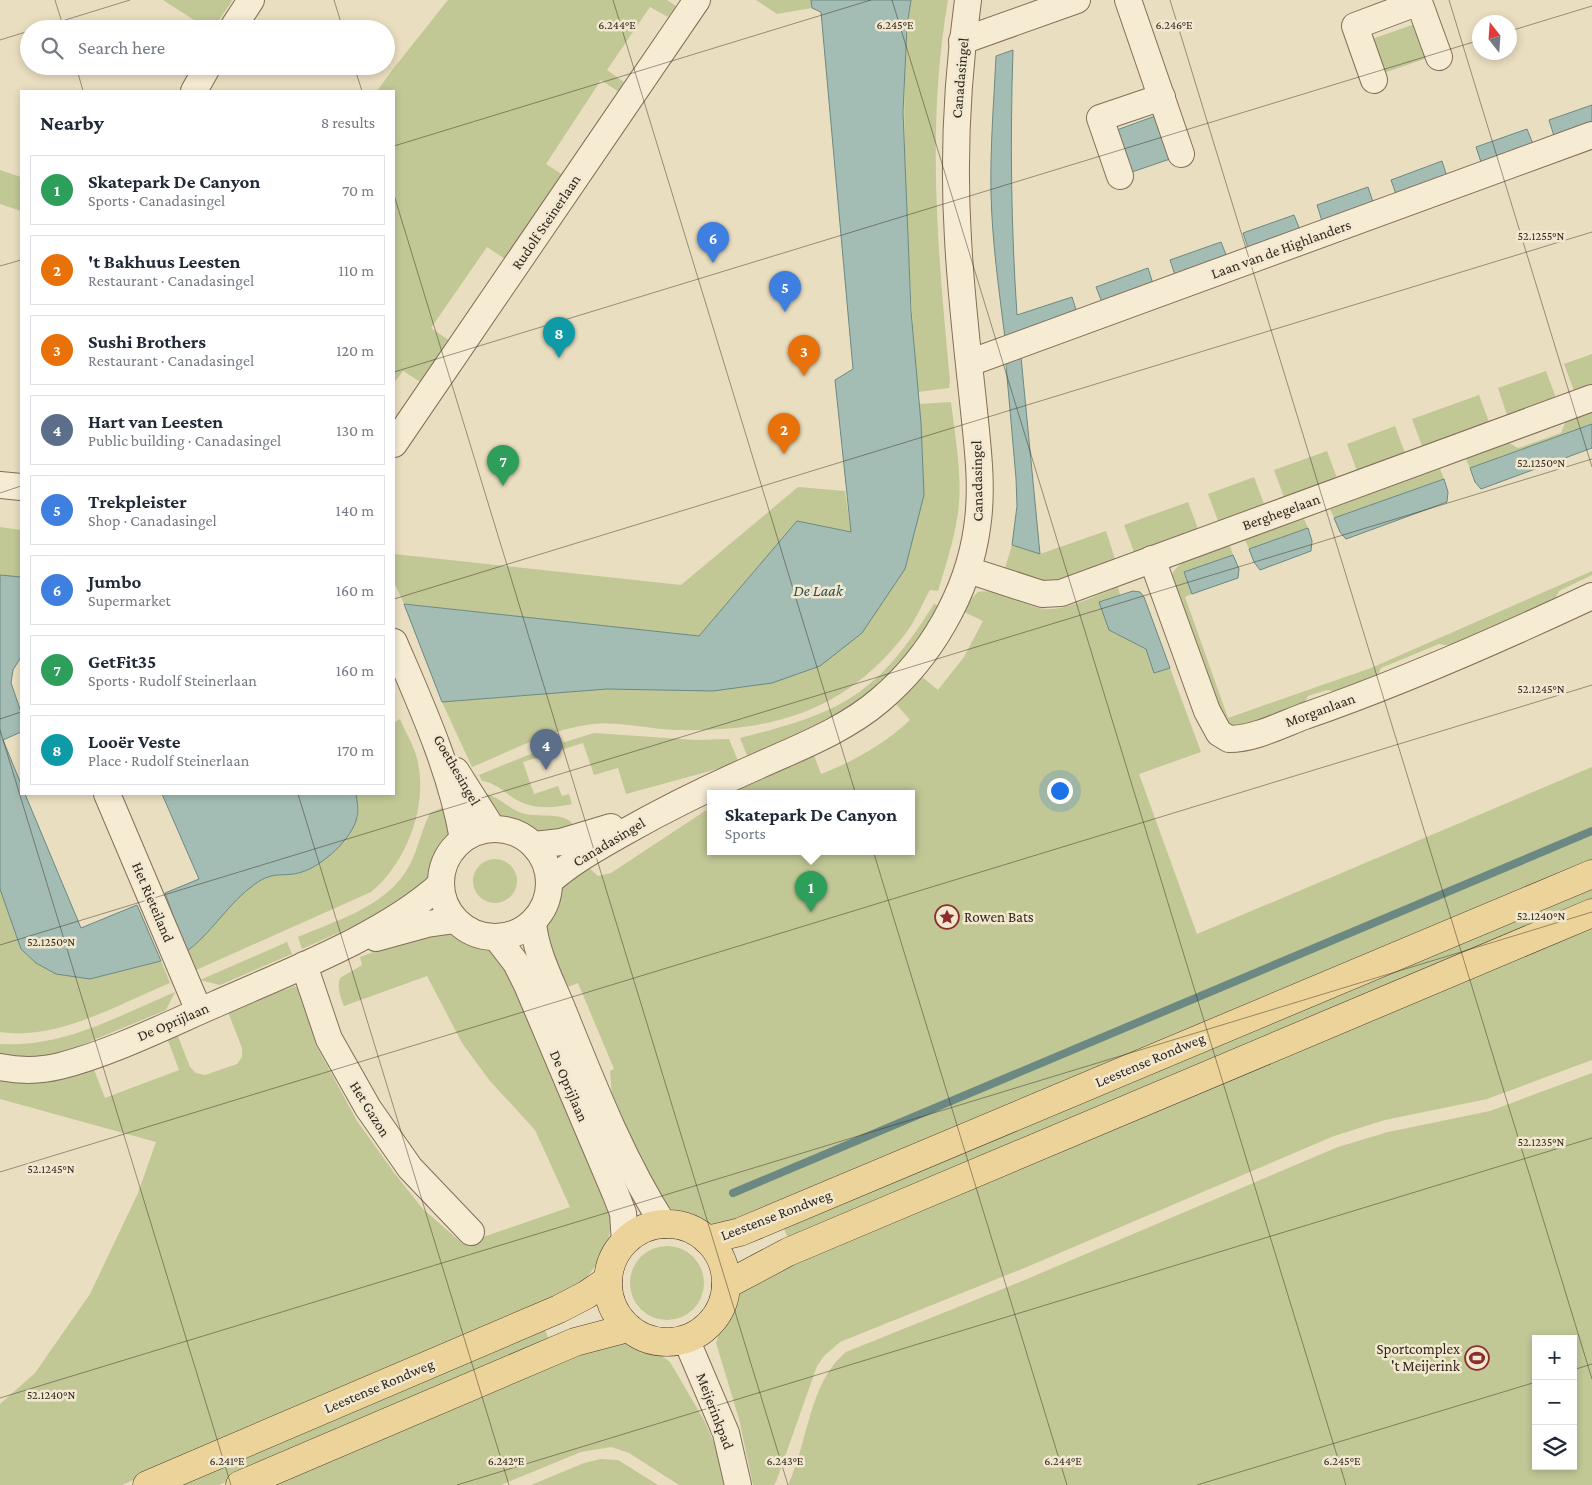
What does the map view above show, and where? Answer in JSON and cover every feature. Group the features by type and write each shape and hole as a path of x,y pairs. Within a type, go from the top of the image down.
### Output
{"main road":[{"name":"Leestense Rondweg","path":"707,1240 740,1232 1592,874"},
{"path":"726,1285 788,1252 1592,913"},
{"path":"664,1225 687,1228 707,1240 721,1261 726,1285 723,1302 714,1318 702,1331 686,1339 666,1342 646,1338 628,1328 617,1315 609,1295 608,1280 616,1254 625,1242 637,1233 664,1225"},
{"name":"Leestense Rondweg","path":"147,1485 559,1309 586,1296 608,1280"},
{"path":"240,1485 575,1342 628,1328"}],"street":[{"path":"238,20 251,0"},
{"name":"Rudolf Steinerlaan","path":"395,443 697,0"},
{"name":"Canadasingel","path":"549,882 587,853 671,806 812,742 847,723 881,699 913,666 930,644 953,604 968,570 977,529 980,484 958,242 955,169 956,104 968,0"},
{"path":"962,41 1077,0"},
{"path":"1128,0 1182,154"},
{"path":"1374,80 1356,26 1385,7 1420,2 1439,57"},
{"path":"195,90 203,75"},
{"path":"1120,176 1100,118 1162,97"},
{"name":"Laan van de Highlanders","path":"969,362 1592,135"},
{"name":"Berghegelaan","path":"968,570 1042,594 1052,595 1592,398"},
{"path":"0,484 20,487"},
{"name":"Morganlaan","path":"1152,559 1207,711 1218,733 1229,739 1249,736 1341,703 1476,648 1592,596"},
{"name":"Goethesingel","path":"395,644 424,711 454,797 463,839"},
{"name":"Goethesingel","path":"424,711 467,792 492,828"},
{"name":"Het Rieteiland","path":"107,795 199,1011"},
{"name":"Canadasingel","path":"534,845 582,837 671,806"},
{"path":"492,828 506,829 520,834 534,845 542,856 549,882 546,900 533,922 514,934 496,937 480,935 465,928 455,920 444,902 440,885 442,868 449,852 463,839 476,832 492,828"},
{"name":"De Oprijlaan","path":"0,1067 36,1070 59,1066 118,1045 339,949 390,919 440,885"},
{"name":"De Oprijlaan","path":"339,949 427,924 455,920"},
{"name":"De Oprijlaan","path":"533,922 539,949 552,982 632,1171 664,1225"},
{"name":"De Oprijlaan","path":"496,937 506,948 527,985 616,1195 623,1213 625,1242"},
{"name":"Het Gazon","path":"304,965 329,1039 368,1108 410,1168 471,1232"},
{"name":"Meijerinkpad","path":"686,1339 723,1424 738,1485"}],"green space":[{"path":"163,0 232,1 219,20 194,20"},
{"path":"448,0 667,0 676,6 668,17 650,7 607,70 624,82 619,92 601,80 546,164 563,175 505,259 487,247 431,328 450,341 422,383 403,371 395,382 395,90 378,90 389,75 395,75 395,66"},
{"path":"756,0 811,0 812,8 777,14"},
{"path":"911,0 948,0 937,95 936,190 938,238 950,381 949,388 918,392 906,198 904,99 906,49"},
{"path":"1415,24 1427,58 1384,73 1372,39"},
{"path":"0,170 20,177 20,211 0,204"},
{"path":"1592,354 1592,384 1574,391 1564,364"},
{"path":"1546,371 1556,398 1507,415 1498,388"},
{"path":"1479,395 1489,422 1422,446 1412,419"},
{"path":"951,402 960,485 954,533 938,591 930,590 906,633 883,660 858,682 832,699 804,712 775,721 744,727 711,730 676,730 620,724 586,725 543,737 472,767 442,702 607,689 772,683 921,423 919,404"},
{"path":"1592,413 1592,424 1470,468 1466,459 1509,443 1518,448 1561,433 1565,423"},
{"path":"1395,426 1405,453 1357,471 1347,444"},
{"path":"1327,451 1337,478 1284,497 1274,470"},
{"path":"1440,469 1444,479 1334,518 1330,509"},
{"path":"1254,477 1264,504 1218,521 1208,494"},
{"path":"798,487 845,491 851,532 797,521 699,636 404,604 395,584 395,554 681,585"},
{"path":"1188,502 1198,529 1134,552 1124,525"},
{"path":"1304,519 1308,528 1249,549 1245,540"},
{"path":"0,527 20,530 20,577 0,575"},
{"path":"1106,531 1115,559 1049,582 1005,568 1012,545 1040,554"},
{"path":"1230,546 1233,555 1185,572 1192,594 1185,597 1228,718 1371,668 1592,571 1592,575 1559,591 1553,603 1451,646 1439,644 1381,668 1376,678 1339,692 1327,690 1308,696 1303,706 1241,729 1233,728 1221,718 1172,575 1181,564 1189,559"},
{"path":"1118,587 1120,595 1099,602 1109,630 1146,649 1154,672 1170,668 1201,752 1139,774 1197,934 1592,767 1592,864 734,1225 705,1224 687,1218 662,1202 613,1108 610,1071 614,1069 578,983 563,989 545,939 550,908 564,881 586,865 598,876 611,873 707,810 707,855 915,855 915,790 738,790 814,755 821,774 869,751 900,729 910,720 896,704 922,677 938,690 964,657 983,621 964,612 970,600 978,592 995,592 1029,605 1046,609 1073,605"},
{"path":"934,604 940,606 924,634 890,678 828,723 748,758 740,738 806,719 854,696 894,660"},
{"path":"400,719 413,746 420,773 420,792 413,830 396,864 384,879 371,892 194,971 186,952 207,933 246,890 270,875 301,873 358,817 356,795 395,795 395,722"},
{"path":"594,733 696,740 729,739 739,763 626,794 618,768 594,775 583,743 523,762 534,794 558,786 562,796 569,794 572,804 551,807 522,803 496,786 482,781 479,775 545,748"},
{"path":"481,793 496,798 519,812 567,819 576,830 535,834 500,818"},
{"path":"444,807 449,830 443,852 427,880 385,912 302,949 298,937 356,912 383,896 395,885 409,866 430,813"},
{"path":"495,859 507,863 513,869 517,881 513,893 507,899 495,903 483,899 477,893 473,881 477,869 483,863"},
{"path":"1592,883 1592,904 790,1243 782,1224"},
{"path":"0,889 21,949 36,963 56,974 90,979 161,961 170,983 109,1010 65,1026 22,1033 0,1032"},
{"path":"1592,923 1592,1060 1487,1099 1385,1120 1334,1136 1022,1269 840,1342 824,1356 817,1366 776,1482 774,1485 753,1485 739,1419 716,1343 721,1326 735,1300 750,1281"},
{"path":"452,930 486,944 504,961 612,1215 606,1247 596,1266 573,1289 122,1485 0,1485 0,1404 35,1373 90,1294 138,1193 156,1142 0,1099 0,1079 36,1082 58,1079 93,1067 105,1098 179,1070 167,1038 177,1034 190,1067 196,1073 205,1075 237,1064 242,1057 242,1048 228,1012 294,986 299,988 317,1047 357,1121 423,1209 463,1244 570,1207 535,1130 490,1081 462,1043 427,976 344,1006 339,989 340,978 362,965 360,957 430,931"},
{"path":"287,942 292,954 220,985 200,980"},
{"path":"175,992 166,1010 55,1056 21,1058 0,1054 0,1044 23,1044 68,1036 111,1020"},
{"path":"1592,1073 1592,1485 788,1485 817,1396 824,1380 846,1352 1027,1279 1338,1147 1388,1132 1490,1111"},
{"path":"667,1246 681,1249 693,1257 701,1269 704,1283 701,1297 693,1309 681,1317 667,1320 653,1317 641,1309 633,1297 630,1283 633,1269 641,1257 653,1249"},
{"path":"543,1325 551,1345 219,1485 167,1485"},
{"path":"619,1340 655,1351 670,1362 704,1420 716,1447 724,1485 679,1485 629,1453 611,1447 581,1452 501,1485 256,1485 551,1360"},
{"path":"601,1459 618,1460 658,1485 531,1485 584,1463"}],"water":[{"name":"De Laak","path":"811,0 911,0 907,26 903,112 911,311 921,423 924,495 905,569 862,633 820,666 772,683 713,691 607,689 442,702 404,604 699,636 797,521 851,532 835,380 853,369 821,12 812,8"},
{"path":"1013,50 1013,249 1017,315 1072,297 1077,313 1005,338 993,229 991,159 996,56"},
{"path":"1592,105 1592,122 1554,136 1549,120"},
{"path":"1158,115 1173,158 1129,173 1114,131"},
{"path":"1527,129 1533,144 1481,162 1476,147"},
{"path":"1442,161 1447,177 1396,194 1391,180"},
{"path":"1368,187 1373,202 1322,221 1317,205"},
{"path":"1294,215 1300,230 1248,248 1243,233"},
{"path":"1221,242 1227,257 1175,275 1170,260"},
{"path":"1148,268 1153,284 1102,302 1096,287"},
{"path":"1021,357 1040,554 1012,545 1017,506 1006,365 1008,361"},
{"path":"1592,424 1592,448 1481,489 1475,482 1470,468"},
{"path":"1444,479 1448,492 1447,502 1346,539 1340,532 1334,518"},
{"path":"1308,528 1312,541 1311,551 1260,570 1254,562 1249,549"},
{"path":"1233,555 1239,569 1238,578 1192,594 1184,572"},
{"path":"0,575 20,577 20,659 13,670 11,683 20,709 20,732 3,740 20,782 20,795 25,795 81,928 137,905 161,961 90,979 56,974 36,963 21,949 0,889"},
{"path":"1133,591 1140,592 1144,597 1170,668 1154,673 1146,649 1109,630 1099,602"},
{"path":"162,795 356,795 358,814 354,825 350,834 336,850 310,869 268,877 255,884 236,900 204,936 186,952 165,893 199,879"}],"waterway":[{"path":"733,1193 1592,831"}],"place":[{"name":"Jumbo","path":"713,263"},
{"name":"Trekpleister","path":"785,312"},
{"name":"Looër Veste","path":"559,358"},
{"name":"Sushi Brothers","path":"804,376"},
{"name":"'t Bakhuus Leesten","path":"784,454"},
{"name":"GetFit35","path":"503,486"},
{"name":"Hart van Leesten","path":"546,770"},
{"name":"Skatepark De Canyon","path":"811,912"},
{"name":"Rowen Bats","path":"947,917"},
{"name":"Sportcomplex 't Meijerink","path":"1477,1358"}]}
